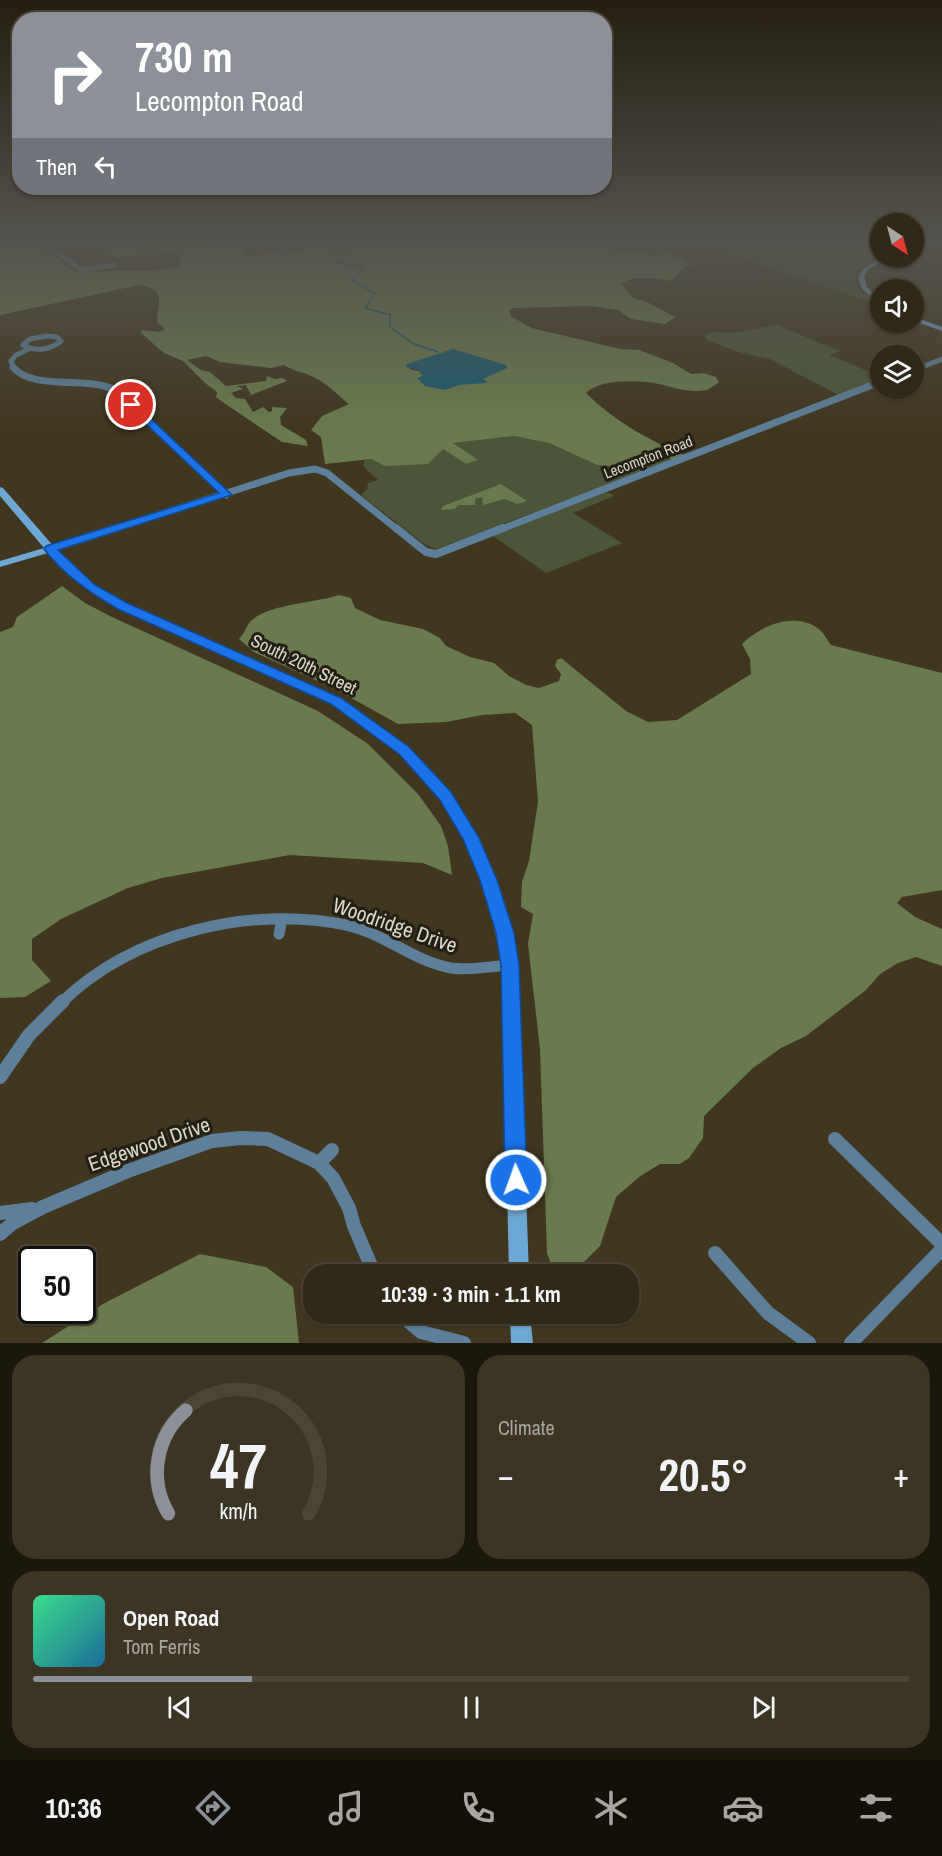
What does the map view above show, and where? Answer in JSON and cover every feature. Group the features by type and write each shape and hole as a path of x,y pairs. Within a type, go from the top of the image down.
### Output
{"main road":[{"path":"924,322 942,329"},
{"name":"South 20th Street","path":"0,490 50,549 90,588 105,597 336,701 404,750 445,796 471,838 497,903 510,965 519,1264"},
{"path":"0,564 50,549"},
{"path":"521,1324 522,1343"}],"street":[{"path":"29,349 24,347 23,343 34,337 51,336 60,339 59,343 52,347 29,349 15,355 10,365 18,373 37,379 97,383 113,389 226,495 50,549"},
{"path":"924,366 942,359"},
{"name":"Lecompton Road","path":"226,495 306,470 327,473 426,552 436,554 870,386"},
{"name":"Woodridge Drive","path":"0,1077 11,1058 40,1023 73,993 130,954 162,939 214,924 243,918 315,919 350,926 389,941 429,962 453,968 510,965"},
{"path":"279,934 282,918"},
{"name":"Edgewood Drive","path":"44,1207 128,1171 212,1141 268,1138 319,1163 342,1192 371,1264"},
{"path":"835,1139 942,1247 851,1343"},
{"path":"319,1163 332,1150"},
{"path":"0,1213 15,1213 44,1207"},
{"path":"0,1234 13,1223 44,1207"},
{"path":"715,1253 768,1313 809,1343"},
{"path":"409,1324 414,1329 430,1336 464,1343"}],"green space":[{"path":"0,306 43,306 0,315"},
{"path":"159,306 654,306 675,317 665,324 631,319 618,310 592,306 513,308 509,311 512,317 532,328 620,349 639,350 673,363 691,374 703,373 716,377 719,382 708,389 693,391 654,383 628,381 600,385 586,393 608,413 633,429 686,456 674,460 647,452 609,466 597,465 549,443 514,436 453,443 478,460 466,464 443,449 428,464 385,466 371,459 325,464 321,437 311,430 322,416 349,404 331,388 307,374 284,365 271,368 220,362 206,356 187,360 201,370 210,372 226,386 266,381 267,376 275,379 283,378 287,381 251,395 246,385 237,386 243,389 231,393 236,398 245,399 253,412 263,407 269,412 272,411 272,407 287,408 280,417 281,425 306,440 308,446 282,442 216,397 217,392 183,361 164,353 141,333 142,330 159,332 165,329 157,322","holes":["427,359 497,370 486,376 459,384 418,377 424,377 419,371 409,369 417,361"]},
{"path":"777,325 840,351 829,355 870,372 870,385 840,396 770,359 738,352 706,339 705,335 714,332 731,333"},
{"path":"514,436 549,443 597,465 609,466 647,452 674,460 436,549 424,544 361,495 367,489 368,483 378,480 363,466 365,460 371,459 385,466 443,449 466,464 477,460 453,443"},
{"path":"501,484 527,501 517,504 505,499 483,505 482,497 475,499 475,505 458,505 455,509 441,510 443,506"},
{"path":"607,492 614,496 573,513 622,543 546,573 493,536"},
{"path":"62,586 85,603 112,617 318,711 368,744 418,794 441,826 448,846 452,875 423,863 290,855 162,878 128,888 61,919 32,939 32,960 51,981 25,997 0,998 0,632 13,627 17,617"},
{"path":"339,595 351,598 355,608 380,620 423,629 440,638 446,646 470,657 494,663 509,676 526,685 539,688 559,681 561,674 555,666 557,660 561,658 626,711 648,722 677,720 751,674 750,659 742,644 768,626 789,621 800,621 819,629 831,645 942,673 942,890 902,897 897,903 915,917 942,929 942,966 916,957 898,963 880,974 866,990 806,1036 781,1048 753,1068 704,1116 703,1138 689,1158 680,1164 660,1164 639,1177 616,1197 600,1246 582,1264 551,1264 547,1253 540,1049 528,944 533,914 521,907 522,882 529,861 538,802 532,725 515,713 482,715 446,722 398,724 335,689 254,652 239,639 250,622 270,610"},
{"path":"200,1254 266,1267 293,1287 299,1343 42,1343 72,1324 96,1324 96,1308"}],"water":[{"path":"453,349 506,365 507,368 483,379 487,381 485,383 459,385 445,390 425,386 417,378 423,376 419,370 406,367 407,364"}],"waterway":[{"path":"367,306 365,308 390,315 390,327 414,344 438,352"}],"route":[{"path":"131,405 226,495 50,549 90,588 122,606 336,701 404,750 445,796 471,838 489,880 505,933 510,965 516,1180"}]}
